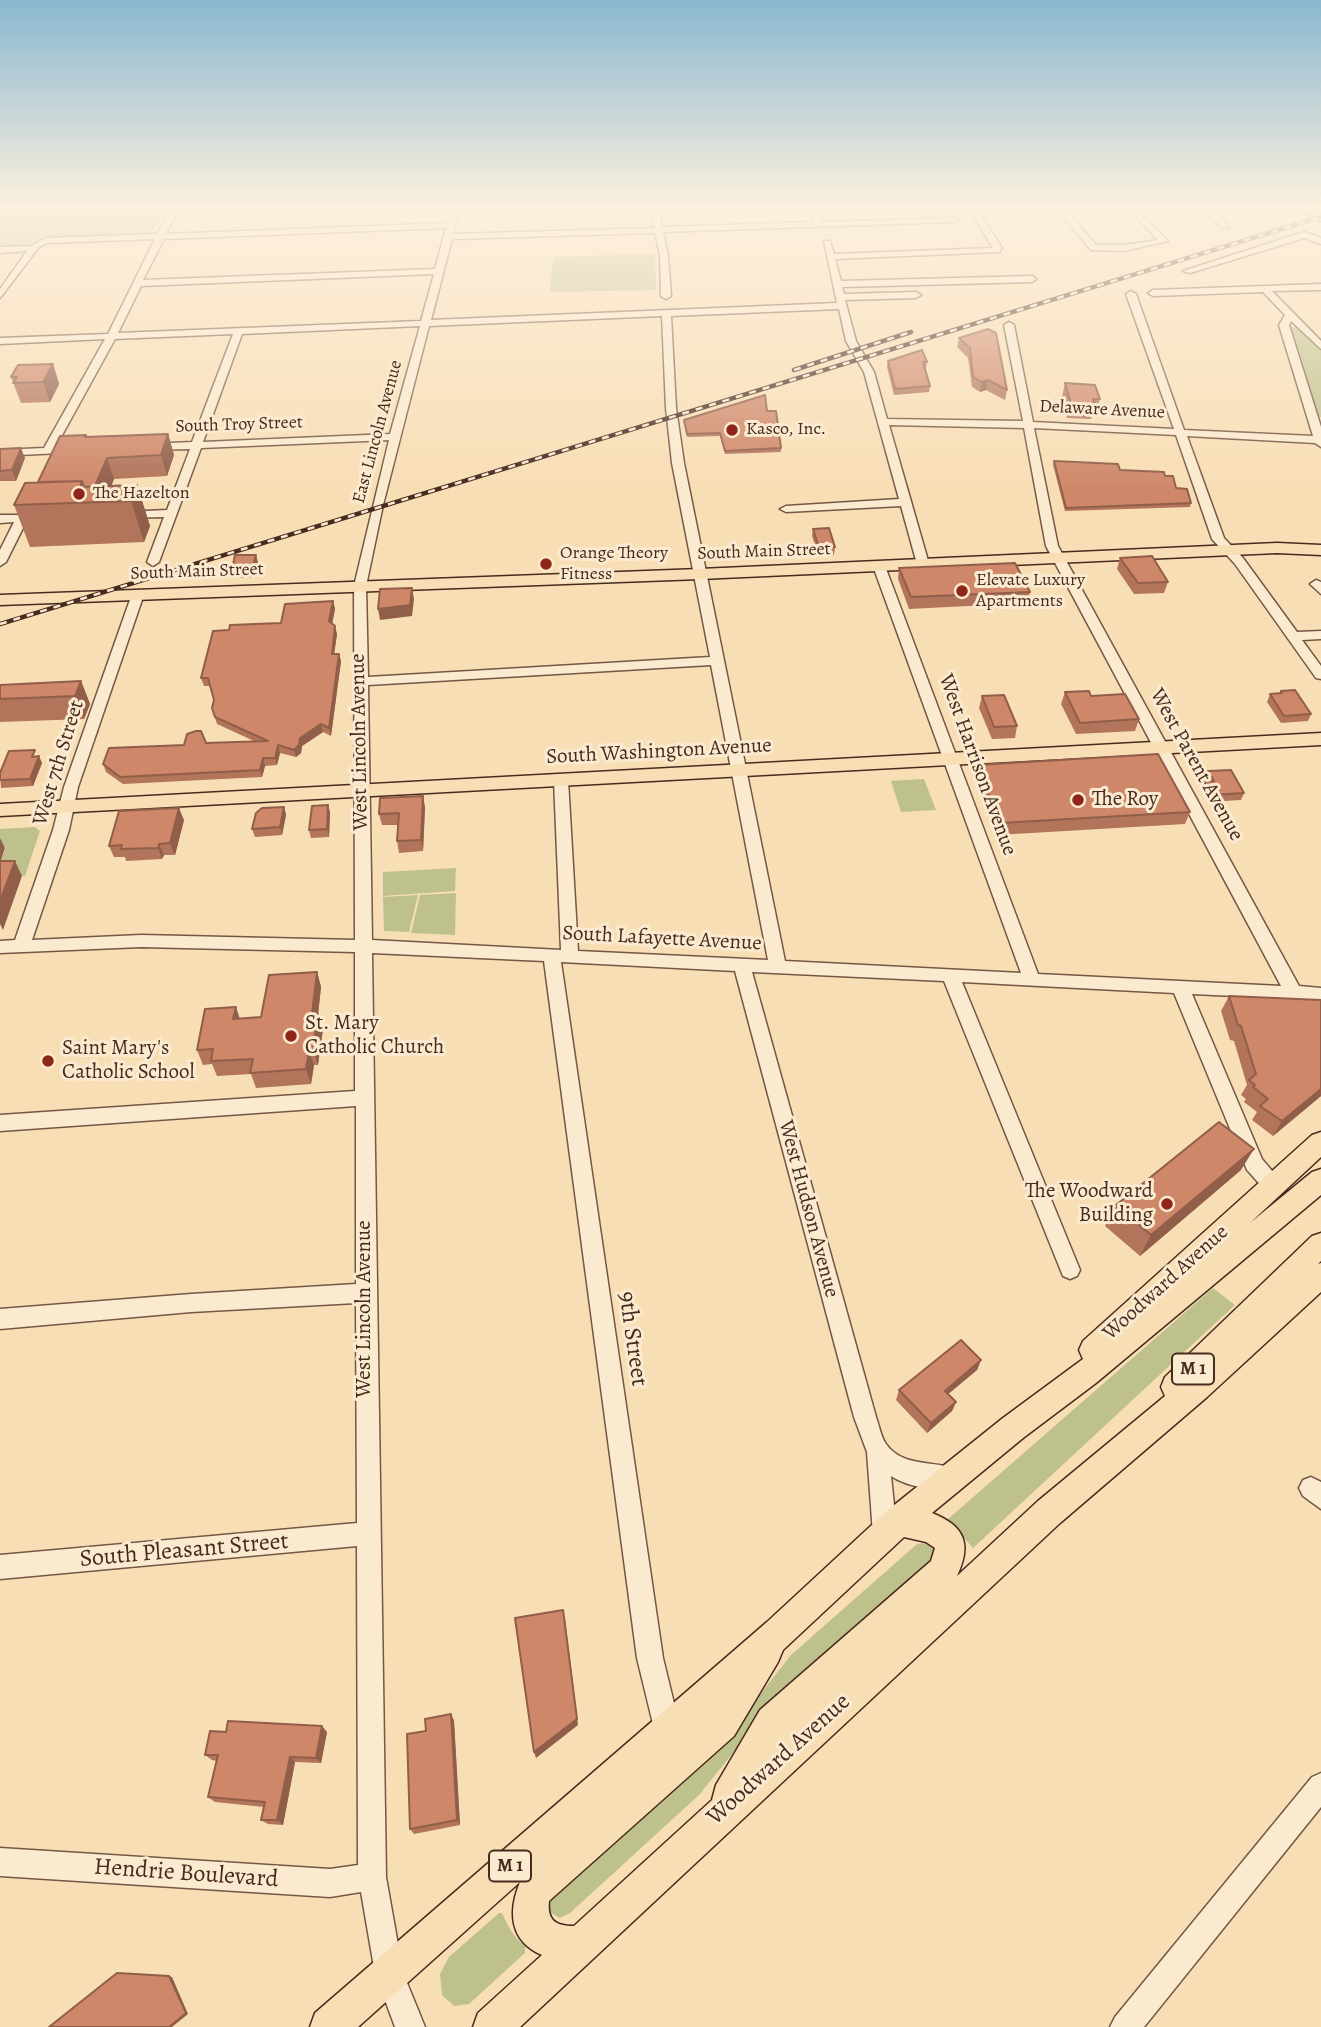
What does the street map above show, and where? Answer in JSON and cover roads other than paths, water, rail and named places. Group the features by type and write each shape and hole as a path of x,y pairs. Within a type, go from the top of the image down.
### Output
{"main road":[{"name":"South Main Street","path":"1277,548 1291,543 1321,542"},
{"name":"South Main Street","path":"0,600 700,574 1277,548 1321,550"},
{"name":"South Washington Avenue","path":"0,810 1321,739"},
{"name":"Woodward Avenue","path":"1013,1428 1086,1356 1321,1142"},
{"name":"Woodward Avenue","path":"778,1633 892,1527 1013,1428 1097,1365 1321,1180"},
{"name":"Woodward Avenue","path":"492,2027 1067,1496 1321,1244"},
{"name":"Woodward Avenue","path":"1067,1496 1197,1387 1321,1275"},
{"path":"716,1818 772,1722 942,1572 951,1559 952,1548 947,1538 937,1529 921,1524 892,1527"},
{"name":"M 1","path":"329,2027 631,1759 778,1633"},
{"path":"579,1945 551,1942 537,1932 530,1917 531,1898 535,1890 722,1724 778,1633"}],"street":[{"path":"51,453 129,302"},
{"name":"East Lincoln Avenue","path":"360,586 363,558 431,302"},
{"path":"0,341 666,312 832,302"},
{"path":"841,302 851,341 867,368 923,564"},
{"path":"1134,302 1218,539 1321,675"},
{"path":"1276,302 1321,346"},
{"path":"666,312 674,435 778,967"},
{"path":"1289,315 1283,325 1317,419 1320,442"},
{"name":"West Parent Avenue","path":"1009,325 1052,544 1294,993"},
{"path":"153,562 239,330"},
{"name":"Delaware Avenue","path":"883,422 1029,424 1180,431 1320,442"},
{"name":"South Troy Street","path":"144,447 395,437"},
{"path":"0,453 51,453 92,449"},
{"path":"0,562 30,502"},
{"path":"786,509 904,502"},
{"path":"109,515 171,513"},
{"path":"0,519 50,518"},
{"name":"West Harrison Avenue","path":"879,566 1032,979"},
{"name":"West Lincoln Avenue","path":"360,586 372,1877 389,1973 410,2027"},
{"name":"West 7th Street","path":"22,945 68,806 71,786 98,693 138,594"},
{"path":"1293,636 1321,635"},
{"path":"359,681 719,662"},
{"name":"9th Street","path":"561,780 561,956 650,1658 667,1728"},
{"name":"South Lafayette Avenue","path":"0,947 141,941 362,946 1321,994"},
{"name":"West Hudson Avenue","path":"743,965 865,1417 878,1452 892,1527"},
{"path":"950,975 1070,1270"},
{"path":"1181,987 1254,1164 1274,1185"},
{"path":"0,1123 364,1098"},
{"path":"0,1319 191,1303 365,1293"},
{"path":"878,1452 906,1473 951,1478"},
{"name":"South Pleasant Street","path":"0,1567 367,1533"},
{"path":"1125,2027 1321,1786"},
{"name":"Hendrie Boulevard","path":"0,1862 330,1883 372,1877"}],"railway":[{"path":"0,624 1046,302"},
{"path":"794,370 911,332"}],"place":[{"name":"Kasco, Inc.","path":"732,430"},
{"name":"The Hazelton","path":"79,494"},
{"name":"Orange Theory Fitness","path":"546,564"},
{"name":"Elevate Luxury Apartments","path":"962,591"},
{"name":"The Roy","path":"1078,800"},
{"name":"St. Mary Catholic Church","path":"291,1036"},
{"name":"Saint Mary's Catholic School","path":"48,1061"},
{"name":"The Woodward Building","path":"1167,1204"}]}
